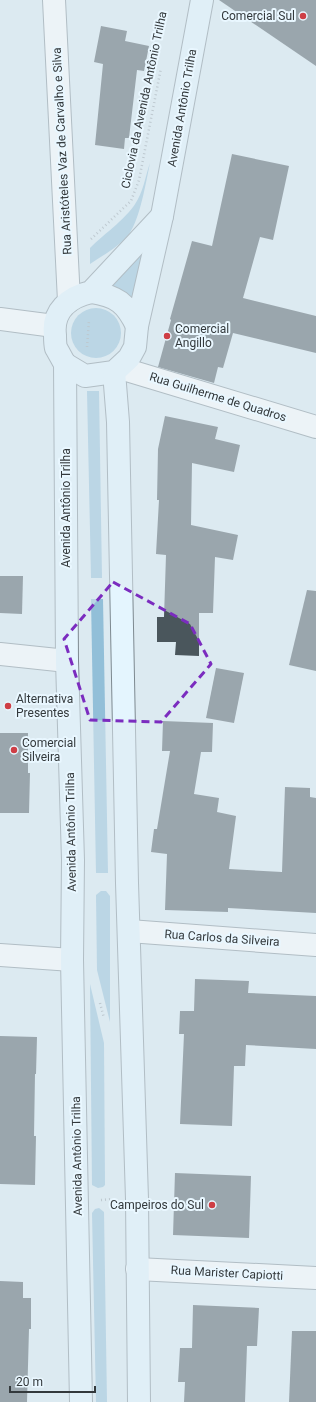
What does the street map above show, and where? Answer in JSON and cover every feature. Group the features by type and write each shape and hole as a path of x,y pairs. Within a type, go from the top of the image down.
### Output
{"main road":[{"name":"Avenida Antônio Trilha","path":"117,370 129,358 135,347 137,326 162,216 202,0"},
{"path":"91,292 162,216"},
{"path":"54,326 60,312 69,301 79,295 91,292 106,295 120,302 131,312 137,326"},
{"name":"Avenida Antônio Trilha","path":"54,326 56,346 65,364 67,661 73,860 72,960 81,1402"},
{"path":"65,364 86,376 117,370 129,931 137,1199 139,1402"}],"street":[{"name":"Rua Aristóteles Vaz de Carvalho e Silva","path":"54,0 69,301"},
{"path":"0,319 54,326"},
{"name":"Rua Guilherme de Quadros","path":"117,370 316,427"},
{"path":"0,654 67,661"},
{"name":"Rua Carlos da Silveira","path":"129,931 316,944"},
{"path":"0,955 72,960"},
{"name":"Rua Marister Capiotti","path":"137,1269 316,1278"}],"path":[{"name":"Ciclovia da Avenida Antônio Trilha","path":"86,244 131,201 139,180 161,67"},
{"path":"86,376 91,292"},
{"path":"78,1200 137,1199"}],"highlighted area":[{"path":"113,582 190,624 211,664 161,722 90,720 64,639"}],"shaded area":[{"path":"150,163 139,210 129,234 116,247 90,264 90,248 134,206 142,190"},
{"path":"148,244 136,300 108,283"},
{"path":"91,308 101,308 114,315 121,328 121,338 114,351 101,358 91,358 82,354 75,347 71,338 71,328 75,319 82,312"},
{"path":"87,391 99,391 102,578 91,578"},
{"path":"91,599 103,599 108,873 96,873"},
{"path":"101,891 106,891 110,896 110,1022 97,970 96,895"},
{"path":"90,984 104,1043 105,1185 98,1188 92,1185"},
{"path":"99,1208 104,1212 107,1402 96,1402 92,1213 95,1209"}],"building":[{"path":"219,0 316,0 316,66"},
{"path":"101,26 127,31 125,41 149,46 144,71 137,70 129,138 125,138 124,149 95,145 103,64 94,62"},
{"path":"232,154 289,166 273,240 260,237 243,298 316,316 316,353 233,333 223,368 218,367 214,383 158,367 192,241 212,246"},
{"path":"165,416 218,427 215,439 240,445 234,472 192,463 191,525 238,535 233,560 215,557 213,613 199,613 199,656 175,655 176,642 157,642 157,617 164,617 166,555 156,554 159,500 157,500 158,449"},
{"path":"0,576 23,576 22,614 0,613"},
{"path":"307,590 316,591 316,671 289,665"},
{"path":"216,668 244,673 234,723 206,718"},
{"path":"163,721 213,723 212,752 201,752 194,794 219,798 217,812 236,816 229,869 282,872 285,787 310,788 310,797 316,798 316,913 228,908 228,912 165,910 167,854 151,852 154,829 157,829 170,751 162,751"},
{"path":"0,733 28,733 28,773 30,773 29,813 0,813"},
{"path":"195,979 249,981 248,993 316,996 316,1049 246,1045 245,1066 234,1066 232,1126 180,1124 184,1034 179,1034 180,1011 194,1011"},
{"path":"0,1036 37,1037 34,1136 36,1136 35,1185 0,1184"},
{"name":"Campeiros do Sul","path":"175,1173 251,1176 249,1238 173,1235"},
{"path":"0,1281 23,1282 23,1298 31,1298 27,1402 0,1402"},
{"path":"193,1305 259,1308 257,1346 247,1346 245,1402 184,1402 185,1382 178,1382 180,1348 192,1348"},
{"path":"292,1331 316,1331 316,1402 289,1402"}],"place":[{"name":"Comercial Sul","path":"303,16"},
{"name":"Comercial Angillo","path":"167,336"},
{"name":"Alternativa Presentes","path":"8,706"},
{"name":"Comercial Silveira","path":"14,750"},
{"name":"Campeiros do Sul","path":"212,1205"}]}
